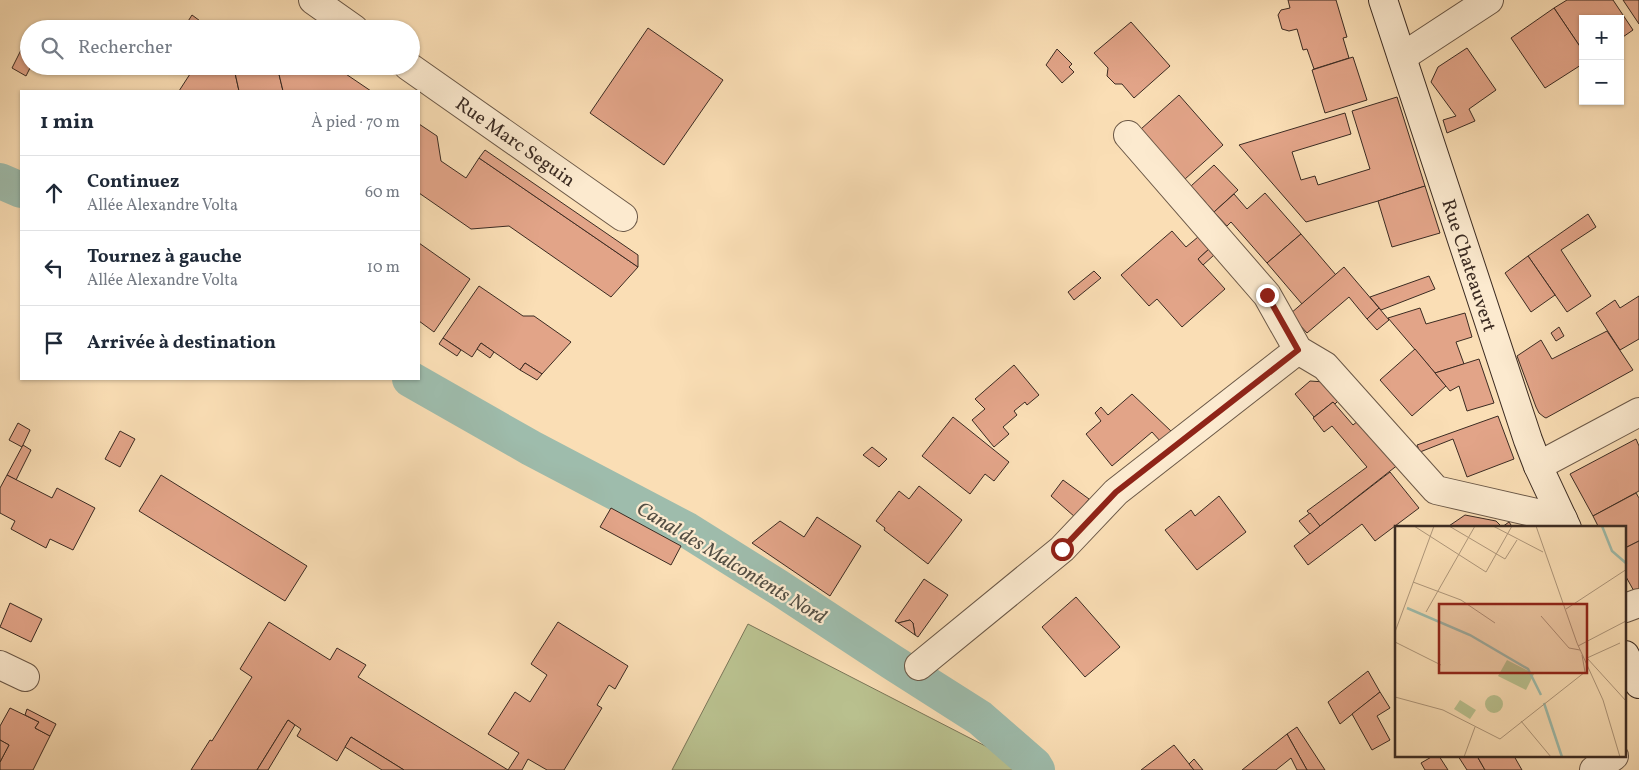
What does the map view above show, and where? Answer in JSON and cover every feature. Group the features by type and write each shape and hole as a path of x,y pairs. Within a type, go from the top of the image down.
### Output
{"street":[{"path":"313,0 341,20"},
{"name":"Rue Chateauvert","path":"1383,0 1528,440 1565,523"},
{"path":"1402,56 1489,0"},
{"name":"Rue Marc Seguin","path":"420,74 623,217"},
{"path":"1128,134 1267,295 1298,350 1325,366 1436,490 1565,523"},
{"path":"919,666 1062,549 1116,492 1298,350"},
{"path":"1538,466 1639,412"},
{"path":"1626,657 1639,684"},
{"path":"0,665 25,677"},
{"path":"1594,770 1611,758"}],"green space":[{"path":"748,624 1032,770 672,770"}],"building":[{"path":"1288,0 1336,0 1347,37 1343,38 1349,58 1314,69 1307,49 1303,50 1297,29 1289,31 1282,29 1278,15 1281,10 1290,8"},
{"path":"1567,0 1613,0 1623,15 1579,15 1579,45 1554,8"},
{"path":"1623,0 1639,0 1639,24"},
{"path":"1554,8 1579,45 1579,66 1545,88 1511,38"},
{"path":"192,15 199,20 189,20"},
{"path":"1624,16 1633,30 1624,36"},
{"path":"1131,22 1170,66 1134,98 1122,84 1115,84 1107,76 1108,68 1094,53"},
{"path":"648,28 723,80 664,165 590,113"},
{"path":"1467,48 1496,90 1469,109 1475,121 1447,133 1443,120 1456,116 1431,82 1438,67"},
{"path":"1057,49 1072,64 1069,67 1074,72 1062,83 1046,65"},
{"path":"20,52 20,73 12,68"},
{"path":"1353,57 1367,100 1325,113 1312,70"},
{"path":"189,75 235,75 239,90 180,90"},
{"path":"235,75 279,75 283,90 239,90"},
{"path":"279,75 347,75 370,90 283,90"},
{"path":"1179,95 1223,145 1185,179 1141,129"},
{"path":"1397,97 1425,186 1378,201 1306,222 1239,145 1345,113 1351,134 1292,152 1301,180 1315,176 1318,185 1370,169 1352,111"},
{"path":"420,125 437,136 441,161 466,178 479,158 638,267 611,297 509,226 471,229 420,194"},
{"path":"485,150 638,255 638,267 479,158"},
{"path":"1214,165 1238,190 1214,212 1191,186"},
{"path":"1425,186 1440,233 1392,247 1378,201"},
{"path":"1265,193 1301,234 1267,263 1231,222 1227,226 1214,212 1234,194 1247,209"},
{"path":"1588,214 1596,227 1561,250 1591,296 1567,312 1528,256"},
{"path":"1172,231 1186,247 1198,237 1209,249 1198,259 1225,289 1182,327 1157,299 1149,306 1121,275"},
{"path":"1301,234 1336,275 1302,304 1267,263"},
{"path":"420,244 470,279 434,332 420,322"},
{"path":"1209,249 1214,255 1203,265 1198,259"},
{"path":"1528,256 1555,295 1531,312 1505,273"},
{"path":"1344,267 1379,308 1367,319 1349,297 1307,333 1290,314"},
{"path":"1094,271 1101,278 1074,300 1068,292"},
{"path":"1429,276 1435,289 1381,310 1370,297"},
{"path":"479,286 523,316 534,316 571,342 542,374 525,363 520,370 481,343 472,357 443,338"},
{"path":"1639,296 1639,339 1620,350 1596,313 1615,300 1620,308"},
{"path":"1379,308 1389,320 1377,330 1367,319"},
{"path":"1420,308 1426,324 1465,313 1472,337 1456,342 1464,364 1435,373 1388,318"},
{"path":"1559,327 1564,336 1556,341 1551,333"},
{"path":"1607,331 1633,370 1546,418 1544,417 1536,407 1517,356 1541,340 1552,359"},
{"path":"443,338 461,350 457,356 439,344"},
{"path":"481,343 494,352 490,358 477,349"},
{"path":"1415,349 1446,386 1412,416 1380,380"},
{"path":"1479,359 1494,403 1467,411 1459,386 1450,391 1435,373"},
{"path":"525,363 542,374 537,380 520,370"},
{"path":"1014,365 1039,395 1027,405 1025,402 1014,411 1017,415 1003,427 1009,434 994,447 972,420 985,409 975,399"},
{"path":"1310,381 1325,382 1340,399 1335,404 1333,402 1314,417 1295,394"},
{"path":"1132,394 1172,432 1161,442 1152,432 1112,466 1086,434 1101,421 1095,413 1101,407 1108,415"},
{"path":"1333,402 1353,425 1359,420 1399,464 1320,526 1307,511 1367,467 1332,426 1324,432 1313,418"},
{"path":"1498,416 1514,459 1467,477 1453,439 1420,452 1417,445"},
{"path":"953,417 1009,462 994,481 985,474 970,494 922,456"},
{"path":"18,423 30,430 22,447 9,440"},
{"path":"120,431 135,439 120,467 105,459"},
{"path":"1636,439 1639,446 1639,491 1593,516 1570,474"},
{"path":"23,445 31,450 16,480 7,475"},
{"path":"872,447 887,459 879,467 863,455"},
{"path":"1390,472 1419,508 1375,541 1362,524 1308,565 1294,546"},
{"path":"7,475 52,498 57,488 95,508 73,550 50,539 46,548 11,529 15,521 0,513 0,488"},
{"path":"161,475 307,566 285,601 139,511"},
{"path":"1063,480 1089,499 1075,517 1051,496"},
{"path":"919,486 962,520 928,564 884,530 885,528 876,521 899,491 909,499"},
{"path":"1636,493 1639,498 1639,541 1626,548 1626,526 1598,526 1593,516"},
{"path":"1219,496 1246,532 1197,570 1165,530 1191,510 1195,516"},
{"path":"611,508 681,546 671,565 600,527"},
{"path":"1310,513 1320,526 1310,534 1299,521"},
{"path":"1465,515 1496,521 1501,526 1449,526"},
{"path":"817,517 861,546 830,596 752,543 780,521 804,537"},
{"path":"1509,522 1512,526 1503,526"},
{"path":"1639,541 1639,591 1635,593 1626,577 1626,548"},
{"path":"924,579 948,595 918,637 915,635 913,623 910,620 898,623 895,621"},
{"path":"1076,597 1120,647 1085,677 1042,627"},
{"path":"10,603 42,619 31,642 0,627"},
{"path":"910,620 913,623 915,635 898,623"},
{"path":"269,622 330,660 337,648 366,665 358,677 508,770 404,770 351,737 337,761 297,736 301,729 288,720 257,770 191,770 210,740 212,741 252,677 240,669"},
{"path":"558,622 628,666 615,689 609,685 597,705 602,708 564,770 547,770 528,759 522,770 508,770 519,753 488,734 515,692 530,702 547,675 531,664"},
{"path":"1368,671 1380,692 1340,724 1328,702"},
{"path":"1380,692 1390,708 1377,716 1390,740 1372,750 1352,714"},
{"path":"10,708 39,722 35,728 50,736 33,770 0,770 0,762 9,745 0,740 0,726"},
{"path":"27,709 56,724 50,736 35,728 39,722 25,715"},
{"path":"288,720 295,725 268,770 257,770"},
{"path":"1297,727 1325,770 1307,770 1287,734"},
{"path":"1287,734 1307,770 1297,770 1291,758 1276,770 1242,770"},
{"path":"351,737 404,770 382,770 345,747"},
{"path":"0,740 9,745 0,762"},
{"path":"1174,745 1194,770 1141,770"},
{"path":"1430,758 1440,758 1448,770 1425,770 1421,763"},
{"path":"1459,758 1478,758 1485,770 1467,770"},
{"path":"1478,758 1515,758 1522,770 1485,770"},
{"path":"1194,759 1203,770 1194,770 1189,764"}],"waterway":[{"name":"Canal des Malcontents Nord","path":"0,181 20,190"},
{"name":"Canal des Malcontents Nord","path":"412,380 531,448 687,530 980,718 1034,765 1037,770"}],"route":[{"path":"1062,549 1116,492 1298,350 1267,295"}]}
